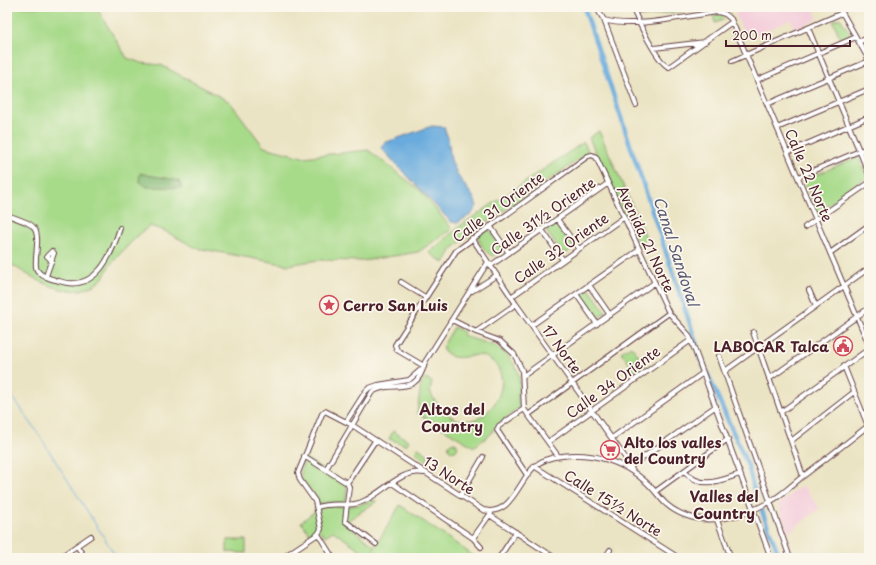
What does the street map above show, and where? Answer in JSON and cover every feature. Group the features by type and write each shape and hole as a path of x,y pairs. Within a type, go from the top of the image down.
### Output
{"street":[{"path":"596,7 604,20 636,104"},
{"path":"632,7 638,22 661,62 669,67 732,22"},
{"path":"634,12 648,7"},
{"path":"604,20 615,23 638,22 718,12 722,7"},
{"path":"767,104 869,60 839,7"},
{"path":"706,8 708,13"},
{"name":"Calle 22 Norte","path":"718,12 727,16 732,22 869,345"},
{"path":"732,60 842,13"},
{"path":"808,28 869,174"},
{"path":"757,80 856,37"},
{"path":"859,42 869,37"},
{"path":"654,48 705,42"},
{"path":"777,128 869,89"},
{"path":"788,152 869,117"},
{"path":"798,177 869,147"},
{"name":"Avenida 21 Norte","path":"588,156 592,155 596,157 607,184 669,313 688,334 691,340 771,558"},
{"name":"Calle 31 Oriente","path":"424,366 395,347 456,251 472,238 588,156"},
{"path":"805,227 869,183"},
{"name":"Calle 31½ Oriente","path":"490,266 607,184"},
{"path":"7,215 25,221 34,228 39,241 36,260 37,270 46,276 72,284 89,280 101,270 120,228"},
{"name":"Calle 32 Oriente","path":"511,297 624,218"},
{"path":"558,219 579,249"},
{"path":"830,252 869,225"},
{"path":"490,226 509,253"},
{"path":"542,230 563,260"},
{"name":"17 Norte","path":"472,238 511,297 612,438 631,466 633,472"},
{"path":"532,325 639,250"},
{"path":"46,276 52,261"},
{"path":"346,422 365,392 372,389 412,384 420,377 424,366 488,262"},
{"path":"725,371 869,268"},
{"path":"470,292 497,275"},
{"path":"401,282 426,297"},
{"path":"523,376 654,283"},
{"path":"589,285 610,315"},
{"path":"809,290 816,306"},
{"path":"576,294 597,324"},
{"path":"476,332 516,304"},
{"path":"769,379 869,308"},
{"path":"528,414 669,313"},
{"path":"452,320 476,332 496,339 508,348 521,366 523,376 524,408 558,456"},
{"path":"753,332 803,476"},
{"name":"Calle 34 Oriente","path":"548,442 691,340"},
{"path":"781,412 869,349"},
{"path":"720,356 790,558"},
{"path":"473,538 491,513 506,505 534,466 545,460 558,456 576,455 598,457 615,462 633,472 656,491 670,506 683,514 702,520 717,520 771,501 869,426 844,366"},
{"path":"612,438 703,373"},
{"path":"326,469 372,389"},
{"path":"791,441 854,392"},
{"path":"631,466 716,406"},
{"path":"524,408 500,425 497,429 498,434 527,475"},
{"name":"13 Norte","path":"304,456 322,414 325,411 375,440 479,508 491,513 555,558"},
{"path":"656,491 728,439"},
{"path":"347,483 375,440"},
{"path":"282,558 318,534 321,527 318,507 314,498 299,478 299,469 304,456 347,483 349,487 345,521 376,544"},
{"path":"460,496 483,457"},
{"name":"Calle 15½ Norte","path":"534,466 679,558"},
{"path":"684,471 696,481 707,484 740,474"},
{"path":"318,507 327,504 357,504 366,501 409,473 415,472 428,475"},
{"path":"392,484 473,538 480,547"},
{"path":"717,520 731,558"},
{"path":"499,558 516,532"},
{"path":"318,534 333,558"},
{"path":"59,558 91,536"},
{"path":"77,546 86,558"},
{"path":"605,558 610,550"},
{"path":"182,558 243,558"}],"shaded area":[{"path":"749,7 819,7 820,9 814,12 818,19 795,29 791,19 754,36 750,28 743,31 735,14"},
{"path":"802,485 820,508 788,533 778,505"}],"green space":[{"path":"7,7 96,7 127,58 141,63 161,65 230,102 264,147 303,157 368,150 421,191 452,229 418,252 363,261 318,260 288,265 196,248 163,230 149,226 116,258 102,279 88,288 65,290 40,281 7,262"},
{"path":"658,7 680,7 682,11 642,17 641,14"},
{"path":"713,14 720,14 725,19 715,23"},
{"path":"840,18 852,36 841,40 833,21"},
{"path":"599,131 646,237 640,248 589,138"},
{"path":"584,142 588,151 587,154 474,231 452,249 444,263 429,253 460,226"},
{"path":"858,157 867,177 817,213 804,180"},
{"path":"140,173 179,181 182,188 147,187 139,181"},
{"path":"558,222 575,246 564,255 546,231"},
{"path":"489,229 503,248 493,256 485,250 478,238 478,235"},
{"path":"589,289 606,312 596,319 580,296"},
{"path":"454,327 464,332 463,335 501,350 512,362 519,376 518,399 520,407 495,427 491,434 474,447 417,413 421,384 425,378 432,382 430,391 438,405 444,411 457,419 470,420 482,416 492,407 499,396 502,384 500,371 492,361 477,355 458,358 453,357 443,351 443,346"},
{"path":"631,346 647,366 636,373 621,352"},
{"path":"393,431 409,441 406,445 389,439"},
{"path":"451,443 455,443 457,447 455,451 451,451 449,449 449,445"},
{"path":"418,448 429,455 426,462 415,451"},
{"path":"305,458 346,484 347,488 345,503 330,502 318,505 313,492 303,480 301,475"},
{"path":"372,500 377,501 344,523 375,546 373,550 400,505 477,558 372,558 333,531 325,536 318,529 310,534 301,522 315,511 314,509 329,506 364,504"},
{"path":"227,540 246,540 246,553 227,552"}],"water":[{"path":"432,126 444,127 448,138 451,160 458,176 474,198 477,206 472,214 457,223 451,222 381,148 384,143"}],"waterway":[{"name":"Canal Sandoval","path":"584,7 700,357 748,466 756,498"},
{"path":"7,388 39,435 117,558"},
{"name":"Canal Sandoval","path":"762,511 780,558"}],"place":[{"name":"Cerro San Luis","path":"329,305"},
{"name":"LABOCAR Talca","path":"843,346"},
{"name":"Alto los valles del Country","path":"610,450"}],"district":[{"name":"Altos del Country","path":"452,416"},
{"name":"Valles del Country","path":"724,504"}]}
